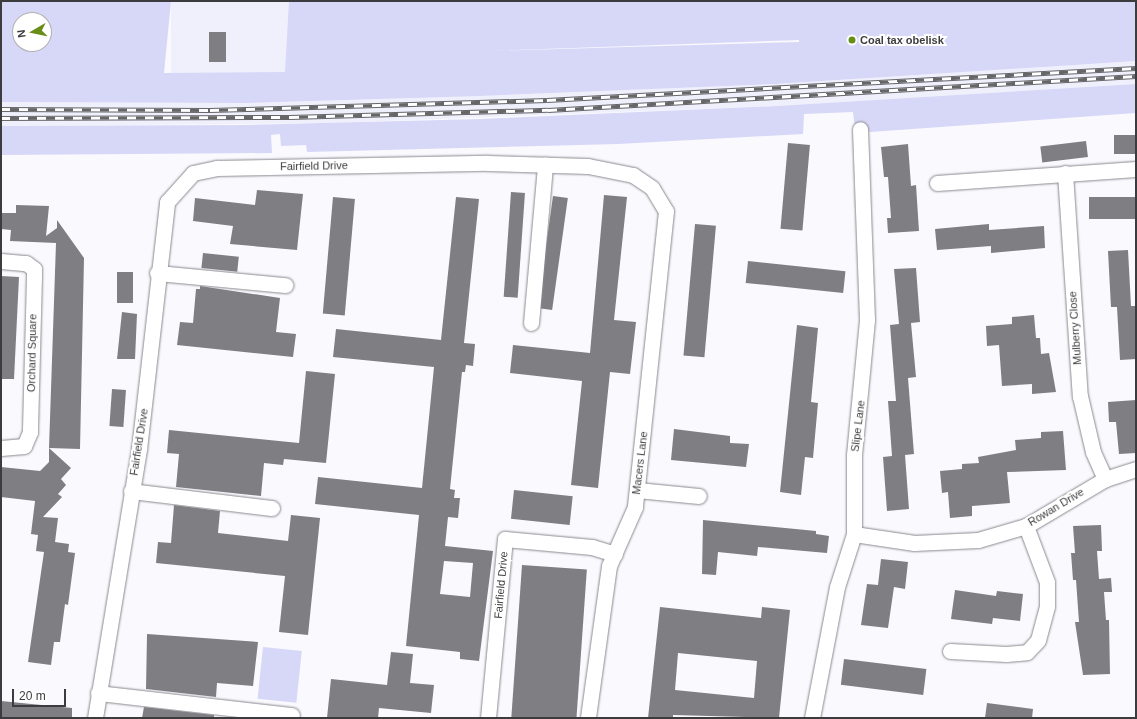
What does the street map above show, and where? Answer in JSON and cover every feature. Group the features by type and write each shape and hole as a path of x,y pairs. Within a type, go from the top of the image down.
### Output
{"street":[{"name":"Slipe Lane","path":"812,718 837,587 854,534 854,455 867,320 860,129"},
{"path":"531,323 545,165"},
{"name":"Fairfield Drive","path":"95,718 144,405 157,272 167,202 193,173 250,166 588,166 633,175 652,188 664,203"},
{"path":"937,184 1065,173 1136,169"},
{"name":"Mulberry Close","path":"1065,173 1080,396 1093,452 1105,478"},
{"name":"Macers Lane","path":"588,718 609,566 630,524 637,490 667,220 664,203"},
{"name":"Orchard Square","path":"1,261 26,264 34,269 30,432 24,446 1,448"},
{"path":"157,272 285,285"},
{"name":"Rowan Drive","path":"854,534 914,543 959,543 1026,526 1105,478 1136,469"},
{"path":"637,490 700,496"},
{"name":"Fairfield Drive","path":"131,491 272,508"},
{"path":"950,651 1006,654 1027,652 1038,640 1047,606 1047,582 1026,526"},
{"name":"Fairfield Drive","path":"488,718 505,539 592,547 616,554"},
{"path":"98,693 292,715"}],"shaded area":[{"path":"1,1 171,1 164,73 285,72 289,1 1136,1 1136,61 775,84 480,96 246,103 1,102","holes":["799,40 799,42 490,51"]},
{"path":"171,1 289,1 289,73 171,73"},
{"path":"1136,61 1136,84 777,106 332,123 1,126 1,102 246,103 480,96 775,84"},
{"path":"1136,84 1136,113 870,132 865,129 855,129 853,112 804,114 803,134 618,144 307,152 306,145 281,146 280,134 271,135 272,153 1,155 1,126 246,125 481,119 777,106"},
{"path":"263,647 302,651 296,703 258,699"}],"building":[{"path":"209,32 226,32 226,62 209,62"},
{"path":"1114,135 1136,135 1136,154 1114,154"},
{"path":"1086,141 1088,157 1042,162 1040,147"},
{"path":"788,143 810,145 802,231 781,229"},
{"path":"908,144 911,186 916,185 919,231 888,233 887,218 891,218 888,177 884,177 881,147"},
{"path":"257,190 303,194 297,250 230,244 233,226 193,221 195,198 255,205"},
{"path":"511,192 525,193 518,298 504,297"},
{"path":"604,195 627,197 614,320 636,322 630,374 610,372 598,488 571,485 582,381 510,373 513,345 590,353"},
{"path":"553,196 568,198 552,310 537,308"},
{"path":"333,197 355,199 345,315 323,314"},
{"path":"456,197 479,199 464,343 475,344 473,366 466,365 465,372 462,372 450,489 455,490 454,498 460,498 458,518 448,517 445,546 493,551 479,661 460,659 460,652 406,646 419,515 315,504 318,477 422,488 434,367 333,357 336,329 441,340","holes":["444,561 473,563 470,597 440,594"]},
{"path":"1089,197 1136,197 1136,219 1089,219"},
{"path":"16,205 49,206 46,236 57,228 57,220 84,258 80,449 49,448 56,243 10,241 11,230 1,229 1,213 16,213"},
{"path":"695,224 716,226 704,357 683,355"},
{"path":"989,224 989,230 1044,226 1045,248 991,253 991,246 937,250 935,229"},
{"path":"1128,250 1131,306 1136,306 1136,359 1120,360 1117,307 1111,307 1108,251"},
{"path":"203,253 239,257 237,272 201,268"},
{"path":"748,261 845,271 843,293 746,283"},
{"path":"916,268 920,322 911,323 916,377 908,378 914,454 905,455 909,509 887,511 883,457 892,456 888,401 896,401 890,325 899,324 894,269"},
{"path":"117,272 133,272 133,303 117,303"},
{"path":"1,276 19,277 14,379 1,379"},
{"path":"200,286 280,298 276,332 296,334 293,357 177,345 180,322 193,323 196,289 200,289"},
{"path":"122,312 137,314 135,359 117,359"},
{"path":"1034,315 1036,338 1040,338 1041,354 1049,353 1056,392 1032,394 1032,384 1002,386 999,345 987,346 986,326 1012,324 1012,317"},
{"path":"797,325 818,328 811,402 818,403 813,458 805,457 801,495 780,492"},
{"path":"306,371 335,374 326,463 284,459 283,465 264,463 261,496 176,487 179,454 167,453 169,430 299,443"},
{"path":"112,389 126,390 123,427 109,426"},
{"path":"1136,400 1136,453 1119,454 1116,422 1109,422 1108,402"},
{"path":"674,429 730,436 730,443 749,444 746,467 671,460"},
{"path":"1063,431 1066,470 1007,472 1010,503 972,506 972,516 950,518 948,492 942,493 940,471 962,469 962,464 979,463 978,457 1016,450 1015,440 1041,438 1041,432"},
{"path":"49,448 71,468 61,479 66,485 58,494 62,497 43,517 58,518 55,542 69,544 68,552 75,553 68,605 65,604 60,642 54,642 51,665 28,662 44,552 36,551 38,535 31,534 35,501 1,497 1,467 40,471 49,462"},
{"path":"514,490 573,496 570,525 511,519"},
{"path":"174,505 220,511 218,533 288,541 291,515 320,518 308,635 279,632 285,576 156,563 158,542 171,543"},
{"path":"703,520 816,531 816,534 829,536 827,553 758,547 757,556 718,552 716,575 702,574"},
{"path":"1101,525 1102,551 1097,551 1099,579 1111,578 1112,592 1104,592 1106,620 1109,620 1110,674 1083,675 1075,622 1079,622 1076,580 1073,580 1071,553 1075,553 1073,526"},
{"path":"881,559 908,562 905,589 894,587 888,628 861,625 867,584 878,585"},
{"path":"522,565 587,570 576,718 511,718"},
{"path":"955,590 996,596 997,591 1023,594 1020,621 993,618 992,624 951,619"},
{"path":"660,607 761,618 762,607 790,610 779,718 673,715 673,718 648,718","holes":["678,653 757,661 754,698 675,690"]},
{"path":"147,634 258,642 253,686 217,683 216,697 146,689"},
{"path":"391,652 413,654 410,683 434,685 431,713 379,708 378,718 327,718 331,679 387,685"},
{"path":"844,659 926,669 923,695 841,685"},
{"path":"1,701 72,708 72,718 1,718"},
{"path":"987,703 1033,709 1032,718 985,718"},
{"path":"144,707 214,715 214,718 142,718"}],"railway":[{"path":"1,109 210,110 547,100 1136,68"},
{"path":"1,118 290,117 548,110 1136,76"}],"place":[{"name":"Coal tax obelisk","path":"852,40"}]}
